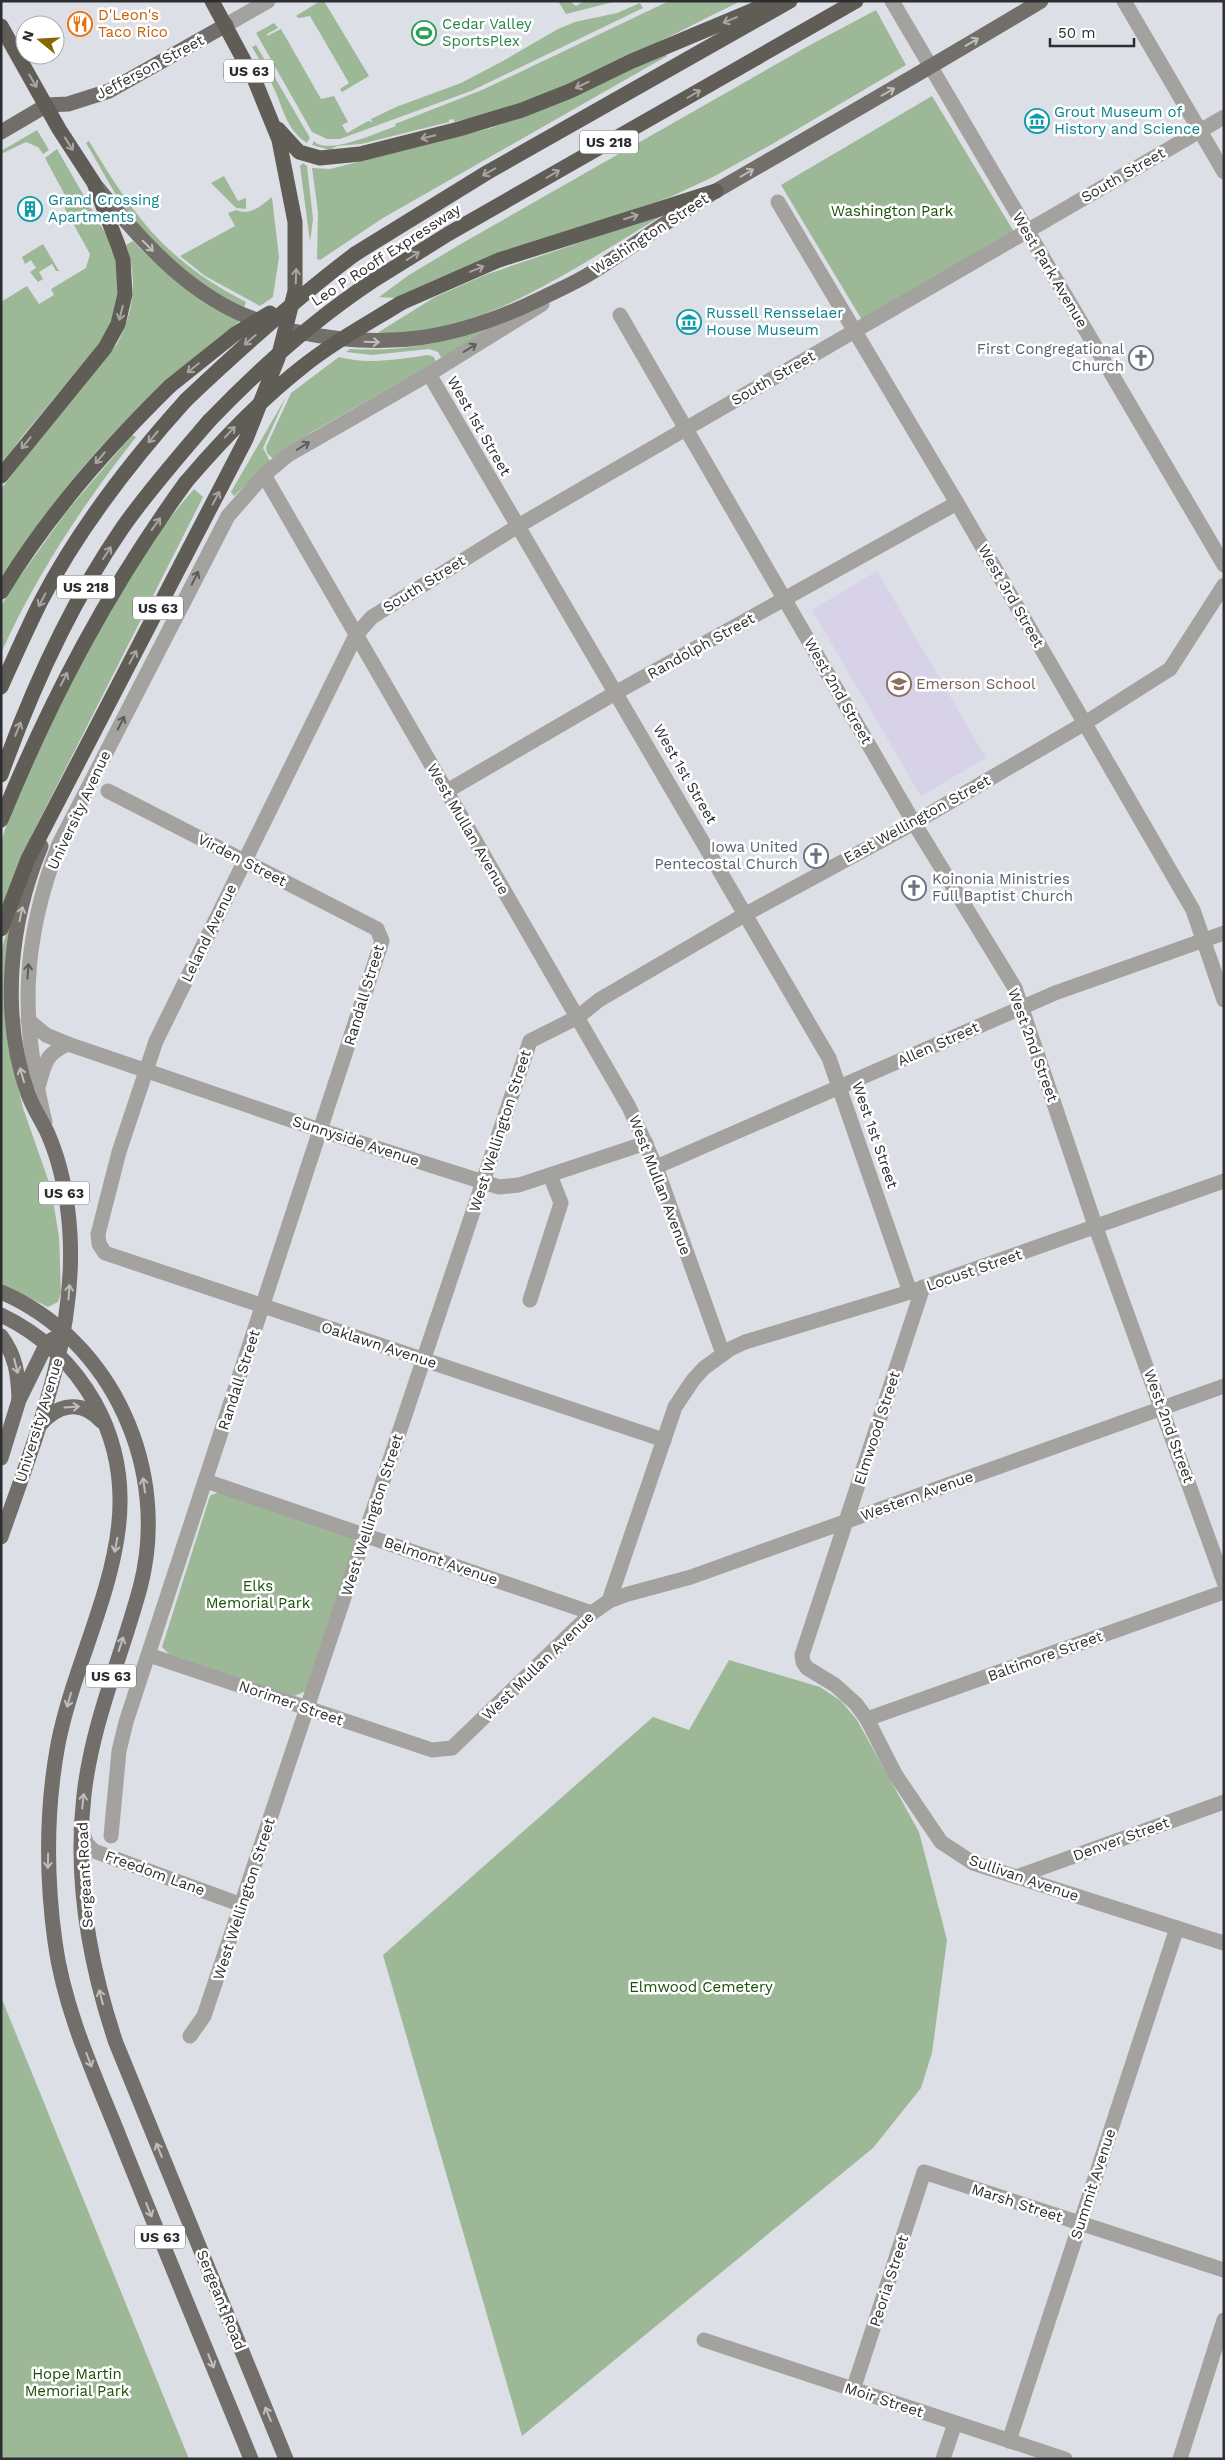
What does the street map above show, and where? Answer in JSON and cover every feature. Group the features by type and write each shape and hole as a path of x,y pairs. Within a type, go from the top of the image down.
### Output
{"highway":[{"name":"US 63","path":"70,778 246,439 263,401 286,329 295,291 295,222 279,140 255,81 212,1"},
{"path":"270,118 299,152 320,158 360,154 483,123 522,110 570,91 632,61 775,1"},
{"name":"Leo P Rooff Expressway","path":"1,687 42,599 69,554 125,472 186,400 245,344 305,292 355,254 488,172 790,1"},
{"name":"Leo P Rooff Expressway","path":"1,775 15,736 51,652 92,576 123,528 150,490 208,421 249,379 292,340 330,310 448,234 852,4"},
{"path":"1,26 46,105 94,183 123,260 125,294 118,324 105,348 1,476"},
{"path":"1,820 53,701 84,641 151,530 186,482 241,421 301,368 348,334 401,303 499,260 716,192"},
{"path":"1,592 35,540 69,494 116,439 170,386 235,334 305,292"},
{"path":"1,929 28,859 70,778"}],"main road":[{"name":"Washington Street","path":"588,275 716,192 1041,1"},
{"name":"Jefferson Street","path":"1,132 46,105 68,104 109,91 226,26"},
{"path":"94,183 134,232 180,275 227,306 253,319 322,337 378,342 439,335 481,325 518,310 588,275"},
{"name":"US 63","path":"48,1136 29,1096 20,1071 12,1018 13,969 16,941 27,886 70,778"},
{"name":"University Avenue","path":"1,1537 60,1356 64,1331 70,1279 70,1232 63,1188 48,1136"},
{"name":"Sergeant Road","path":"1,1292 37,1310 64,1331 98,1369 121,1405 139,1454 146,1499 146,1550 140,1587 111,1676 90,1751 80,1827 87,1936 103,2004 156,2141 286,2459"},
{"name":"US 63","path":"1,1315 47,1343 86,1388 107,1428 119,1474 121,1497 120,1522 110,1576 68,1702 58,1744 48,1832 48,1875 55,1944 70,2005 88,2059 251,2459"},
{"name":"University Avenue","path":"1,1458 19,1400 47,1343 64,1331"},
{"path":"1,1336 14,1358 18,1373 19,1400"},
{"path":"37,1429 52,1412 71,1406 87,1409 107,1428"}],"street":[{"name":"Jefferson Street","path":"226,26 268,1"},
{"name":"West Park Avenue","path":"892,1 1224,565"},
{"path":"1124,1 1224,172"},
{"name":"South Street","path":"356,636 372,617 518,526 1224,117"},
{"name":"West 3rd Street","path":"778,202 957,503 1193,910 1224,1000"},
{"name":"Washington Street","path":"264,475 288,455 312,440 429,374 588,275"},
{"name":"West 2nd Street","path":"620,315 914,823 1014,988 1096,1228 1163,1408 1224,1582"},
{"name":"West 1st Street","path":"429,374 617,692 829,1058 917,1289"},
{"name":"West Mullan Avenue","path":"264,475 630,1107 656,1167 723,1354 704,1368 683,1393 675,1407 609,1601 592,1613 461,1741 452,1748 432,1750"},
{"name":"University Avenue","path":"48,1136 37,1090 28,1020 27,994 31,941 41,893 59,844 216,537 232,510 264,475"},
{"name":"Randolph Street","path":"447,791 617,692 957,503"},
{"name":"East Wellington Street","path":"578,1017 599,1000 746,914 914,823 1085,723 1170,669 1224,585"},
{"name":"Leland Avenue","path":"99,1244 98,1234 119,1152 156,1041 356,636"},
{"name":"Virden Street","path":"108,791 377,929"},
{"name":"Randall Street","path":"111,1836 119,1751 126,1722 380,953 382,941 377,929"},
{"name":"Allen Street","path":"656,1167 1021,1007 1055,993 1224,933"},
{"name":"West Wellington Street","path":"190,2036 204,2016 242,1905 530,1041 578,1017"},
{"name":"Sunnyside Avenue","path":"28,1020 46,1035 68,1044 320,1130 483,1183 509,1187 646,1143"},
{"path":"37,1090 48,1057 54,1050 68,1044"},
{"path":"530,1300 561,1204 550,1175"},
{"name":"Locust Street","path":"723,1354 745,1342 917,1289 1096,1228 1224,1181"},
{"name":"Oaklawn Avenue","path":"99,1244 105,1253 664,1440"},
{"name":"Elmwood Street","path":"802,1655 846,1522 917,1289"},
{"name":"Western Avenue","path":"609,1601 691,1577 1224,1386"},
{"name":"Belmont Avenue","path":"206,1481 592,1613"},
{"name":"Baltimore Street","path":"867,1719 1224,1592"},
{"name":"Norimer Street","path":"149,1655 432,1750"},
{"name":"Sullivan Avenue","path":"802,1655 803,1662 807,1668 845,1693 867,1719 895,1774 941,1842 973,1863 1224,1943"},
{"name":"Denver Street","path":"1018,1876 1224,1802"},
{"name":"Freedom Lane","path":"80,1827 88,1844 94,1851 242,1905"},
{"name":"Summit Avenue","path":"1009,2441 1177,1928"},
{"name":"Marsh Street","path":"924,2172 1224,2270"},
{"name":"Peoria Street","path":"853,2390 924,2172"},
{"path":"1180,2459 1224,2320"},
{"name":"Moir Street","path":"704,2340 1065,2459"},
{"path":"943,2459 955,2423"}],"shaded area":[{"name":"Emerson School","path":"877,571 986,758 921,796 812,610"}],"green space":[{"path":"320,1 324,1 369,76 342,92 340,89 349,83 310,16 299,18 296,16"},
{"path":"558,1 570,1 576,6 584,1 617,1 566,14"},
{"path":"669,1 741,1 601,70 529,100 454,122 454,119 449,120 449,122 361,144 337,146 330,150 312,145 314,141 320,145 329,146 341,144 396,126 395,124 482,90"},
{"path":"640,3 643,8 471,91 340,139 327,139 312,132 256,33 274,23 278,28 267,34 267,36 281,29 321,99 334,96 348,122 342,125 347,133 368,121 372,122 371,119 396,107 461,83 558,29 575,22 617,13"},
{"path":"876,10 906,65 774,143 713,177 670,197 586,226 396,301 394,298 379,297 409,275 459,245 810,45"},
{"path":"256,45 310,138 307,143 295,133 287,121 271,81 252,47"},
{"path":"665,53 667,56 383,218 320,260 317,259 318,212 312,168 330,169 491,128 552,106"},
{"name":"Washington Park","path":"932,96 1014,232 862,320 781,185"},
{"path":"37,130 49,150 43,154 38,147 26,142 1,154 1,151"},
{"path":"89,141 122,193 154,235 194,270 246,302 244,307 195,279 165,255 127,212 86,143"},
{"path":"57,149 107,236 114,252 119,281 116,312 100,343 21,438 1,466 1,302 27,286 39,304 54,295 51,289 86,268 90,254 65,209 66,197 45,158"},
{"path":"303,163 307,166 313,219 310,242 300,166"},
{"path":"224,176 238,201 246,198 246,209 236,208 211,183"},
{"path":"272,197 279,257 273,297 260,306 205,276 180,256 235,226 228,213 236,210 241,212 251,211"},
{"path":"660,215 660,217 553,281 498,309 431,331 374,335 435,297 485,275"},
{"path":"133,241 157,265 183,286 240,321 190,361 119,427 49,510 1,578 1,489 117,344 127,320 132,296 132,271 126,245"},
{"path":"43,244 59,271 56,271 52,264 39,272 43,279 38,282 30,272 36,268 31,260 25,264 22,257"},
{"path":"495,326 442,359 438,352 429,349 372,355 346,352 350,349 406,348 424,345"},
{"path":"428,355 434,357 436,362 312,432 273,459 267,453 266,447 291,393 339,357 372,361"},
{"path":"286,397 263,448 270,461 234,496 231,492"},
{"path":"132,435 136,437 97,488 45,568 1,653 1,606 11,589 67,511"},
{"path":"194,489 203,497 33,833 1,911 1,847 5,829 45,735 81,661 122,588 169,520"},
{"path":"11,918 7,1039 23,1108 51,1188 59,1237 61,1293 58,1302 48,1307 1,1284 1,951"},
{"name":"Elks Memorial Park","path":"220,1492 353,1538 355,1542 306,1691 294,1696 169,1654 162,1647 209,1499 211,1495"},
{"name":"Elmwood Cemetery","path":"729,1660 820,1687 841,1701 857,1720 919,1832 947,1940 932,2053 921,2088 873,2148 522,2436 383,1955 653,1717 689,1730"},
{"name":"Hope Martin Memorial Park","path":"1,1997 189,2459 1,2459"}],"place":[{"name":"D'Leon's Taco Rico","path":"80,24"},
{"name":"Cedar Valley SportsPlex","path":"424,33"},
{"name":"Grout Museum of History and Science","path":"1037,121"},
{"name":"Grand Crossing Apartments","path":"30,209"},
{"name":"Russell Rensselaer House Museum","path":"689,322"},
{"name":"First Congregational Church","path":"1141,358"},
{"name":"Emerson School","path":"899,684"},
{"name":"Iowa United Pentecostal Church","path":"816,856"},
{"name":"Koinonia Ministries Full Baptist Church","path":"914,888"}]}
